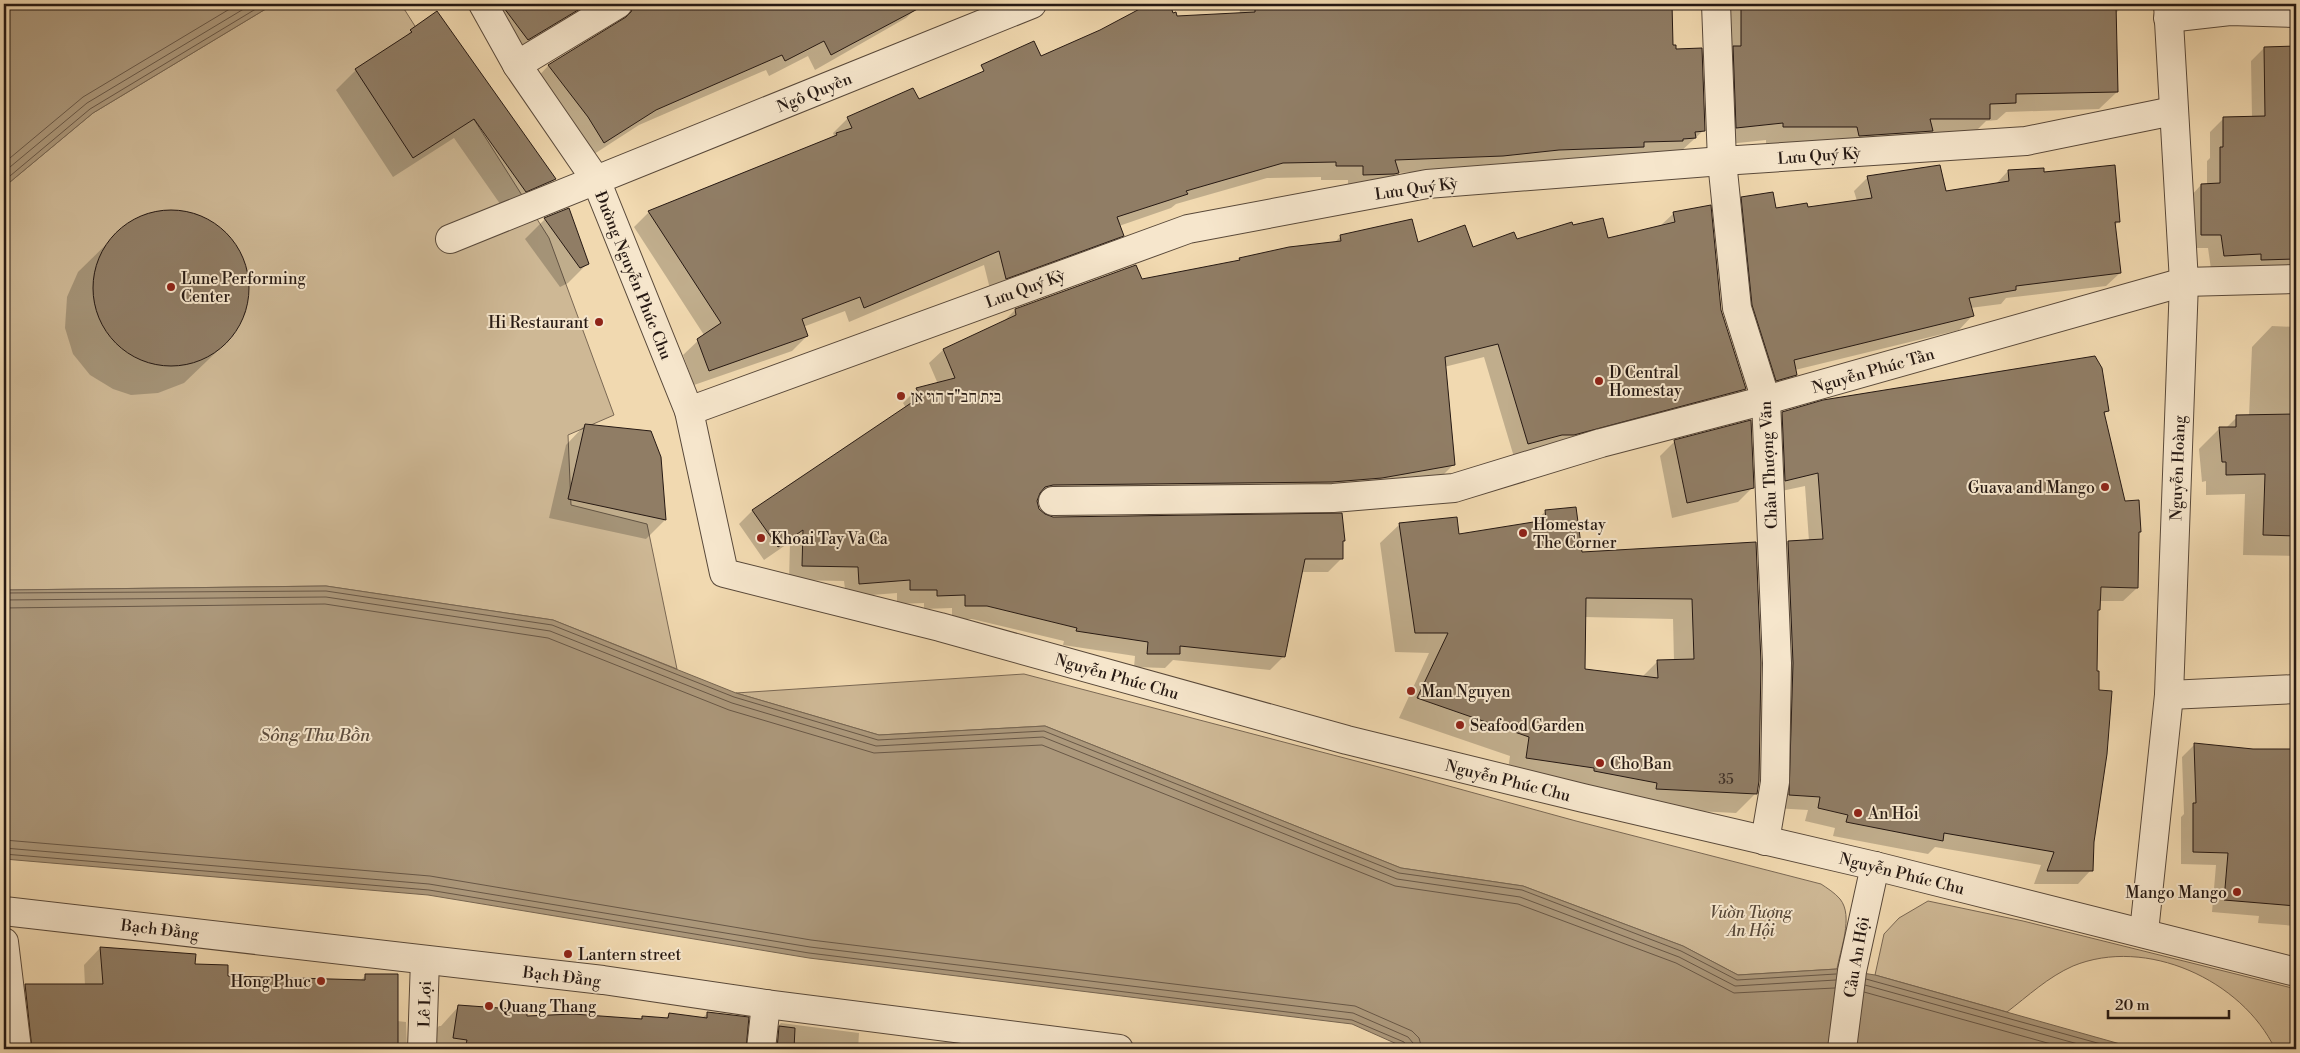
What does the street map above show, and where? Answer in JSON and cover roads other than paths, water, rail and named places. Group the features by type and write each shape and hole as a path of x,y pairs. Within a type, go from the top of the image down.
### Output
{"street":[{"name":"Đường Nguyễn Phúc Chu","path":"483,4 517,65 596,180 689,411 724,573"},
{"path":"517,65 618,4"},
{"name":"Ngô Quyền","path":"450,239 1032,4"},
{"name":"Châu Thượng Văn","path":"1716,4 1722,161 1737,308 1766,400 1777,663 1774,782 1765,841"},
{"path":"2168,11 2230,10 2296,13"},
{"name":"Nguyễn Hoàng","path":"2144,932 2169,695 2184,282 2168,11"},
{"name":"Lưu Quý Kỳ","path":"689,411 1188,229 1427,184 1722,161 2026,142 2173,111"},
{"name":"Nguyễn Phúc Tần","path":"1053,502 1333,498 1454,488 1601,443 1766,400 2184,282 2296,279"},
{"name":"Nguyễn Phúc Chu","path":"724,573 940,627 1347,740 1875,866 2144,932 2296,972"},
{"path":"2169,695 2296,689"},
{"name":"Cầu An Hội","path":"1842,1049 1852,971 1875,866"},
{"name":"Bạch Đằng","path":"4,911 603,980 766,1004 1119,1049"},
{"path":"4,942 17,1049"},
{"name":"Lê Lợi","path":"422,1049 425,960"},
{"path":"761,1049 766,1004"}],"water":[{"path":"4,4 274,4 93,113 4,187"},
{"name":"Sông Thu Bồn","path":"326,586 553,620 736,693 879,735 1045,726 1401,868 1523,886 1683,946 1738,975 1837,969 1875,975 2138,1049 1408,1049 1352,1024 809,958 428,895 4,859 4,588 8,590"}],"place":[{"name":"Lune Performing Center","path":"171,287"},
{"name":"Hi Restaurant","path":"599,322"},
{"name":"D Central Homestay","path":"1599,381"},
{"name":"בית חב\"ד הוי אן","path":"901,396"},
{"name":"Guava and Mango","path":"2105,487"},
{"name":"Homestay The Corner","path":"1523,533"},
{"name":"Khoai Tay Va Ca","path":"761,538"},
{"name":"Man Nguyen","path":"1411,691"},
{"name":"Seafood Garden","path":"1460,725"},
{"name":"Cho Ban","path":"1600,763"},
{"name":"An Hoi","path":"1858,813"},
{"name":"Mango Mango","path":"2237,892"},
{"name":"Lantern street","path":"568,954"},
{"name":"Hong Phuc","path":"321,981"},
{"name":"Quang Thang","path":"489,1006"}],"park label":[{"name":"Vườn Tượng An Hội","path":"1751,921"}]}
